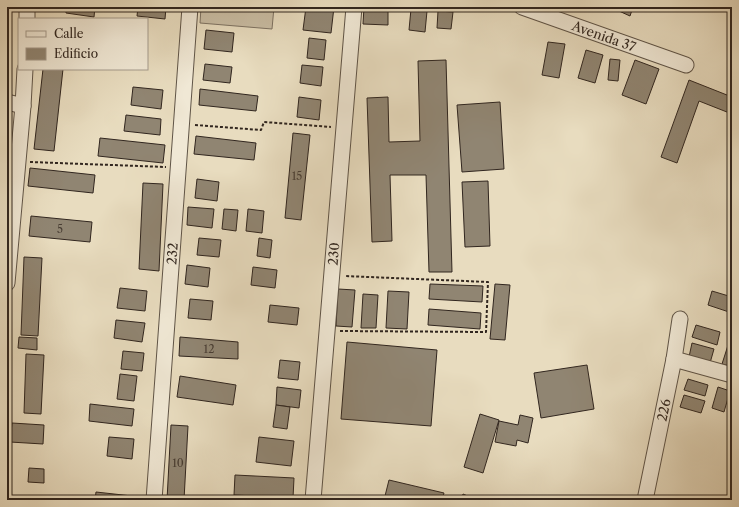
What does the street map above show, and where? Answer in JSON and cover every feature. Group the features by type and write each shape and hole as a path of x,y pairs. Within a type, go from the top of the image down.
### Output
{"street":[{"path":"27,7 27,18"},
{"name":"232","path":"154,500 190,7"},
{"name":"230","path":"313,500 354,7"},
{"name":"Avenida 37","path":"522,7 686,65"},
{"path":"7,283 25,70"},
{"path":"7,102 23,106"},
{"name":"226","path":"645,500 674,359 680,319"},
{"path":"674,359 732,375"}],"path":[{"path":"182,124 261,130 264,122 344,128"},
{"path":"18,162 179,168"},
{"path":"327,331 486,332 488,282 332,276"}],"shaded area":[{"path":"201,7 274,7 272,29 200,23"}],"building":[{"path":"66,7 95,7 94,17 66,13"},
{"path":"138,7 166,7 165,19 137,16"},
{"path":"306,7 334,7 331,33 303,30"},
{"path":"364,7 388,8 388,25 363,24"},
{"path":"620,7 633,7 630,16 619,11"},
{"path":"411,9 427,11 425,32 409,30"},
{"path":"438,11 453,12 451,29 437,28"},
{"path":"206,30 234,33 232,52 204,49"},
{"path":"309,38 326,40 324,60 307,58"},
{"path":"548,42 565,44 559,78 542,75"},
{"path":"586,50 603,55 595,83 578,78"},
{"path":"610,59 620,60 618,81 608,80"},
{"path":"446,60 452,272 429,272 426,175 390,175 392,241 372,242 367,98 388,97 389,142 420,141 418,61"},
{"path":"635,60 659,69 646,104 622,95"},
{"path":"205,64 232,67 230,83 203,80"},
{"path":"302,65 323,67 321,86 300,83"},
{"path":"43,70 63,70 54,151 34,149"},
{"path":"689,80 732,97 732,114 699,101 677,163 661,157"},
{"path":"133,87 163,90 161,109 131,105"},
{"path":"200,89 258,96 256,111 199,105"},
{"path":"299,97 321,100 319,120 297,117"},
{"path":"500,102 504,169 462,172 457,105"},
{"path":"126,115 161,119 160,135 124,131"},
{"path":"293,133 310,135 301,220 285,218"},
{"path":"196,136 256,143 254,160 194,154"},
{"path":"100,138 165,145 163,163 98,156"},
{"path":"30,168 95,175 93,193 28,186"},
{"path":"197,179 219,182 217,201 195,198"},
{"path":"488,181 490,246 465,247 462,182"},
{"path":"143,183 163,184 159,271 139,269"},
{"path":"188,207 214,209 212,228 187,225"},
{"path":"224,209 238,210 236,231 222,229"},
{"path":"248,209 264,211 262,233 246,231"},
{"path":"31,216 92,222 90,242 29,236"},
{"path":"199,238 221,240 219,257 197,255"},
{"path":"259,238 272,240 270,258 257,256"},
{"path":"24,257 42,258 38,336 21,335"},
{"path":"187,265 210,268 208,287 185,284"},
{"path":"253,267 277,270 275,288 251,285"},
{"path":"430,284 483,286 482,302 429,299"},
{"path":"495,284 510,285 505,340 490,339"},
{"path":"120,288 147,291 145,311 117,308"},
{"path":"338,289 355,290 352,327 336,326"},
{"path":"388,291 409,292 407,329 386,328"},
{"path":"712,291 732,297 729,312 708,305"},
{"path":"363,294 378,295 376,328 361,328"},
{"path":"190,299 213,301 211,320 188,318"},
{"path":"270,305 299,308 297,325 268,322"},
{"path":"429,309 481,313 480,329 428,325"},
{"path":"116,320 145,323 142,342 114,338"},
{"path":"696,325 720,332 717,345 692,337"},
{"path":"19,337 37,338 37,350 18,348"},
{"path":"180,337 238,342 238,359 179,356"},
{"path":"730,339 732,340 732,367 722,364"},
{"path":"347,342 437,350 431,426 341,419"},
{"path":"692,343 714,349 710,363 689,357"},
{"path":"123,351 144,353 142,371 121,369"},
{"path":"26,354 44,355 41,414 24,413"},
{"path":"280,360 300,362 298,380 278,378"},
{"path":"587,365 594,409 541,418 534,373"},
{"path":"120,374 137,376 134,401 117,399"},
{"path":"180,376 236,385 233,405 177,397"},
{"path":"688,379 708,385 705,396 684,390"},
{"path":"277,387 301,390 299,408 276,405"},
{"path":"718,387 730,391 724,412 712,408"},
{"path":"684,395 705,401 701,413 680,407"},
{"path":"90,404 134,409 132,426 89,421"},
{"path":"276,405 290,407 287,429 273,427"},
{"path":"480,414 499,420 483,473 464,467"},
{"path":"520,415 533,418 528,443 517,440 516,446 495,442 499,421 518,425"},
{"path":"12,423 44,425 43,444 10,442"},
{"path":"171,425 188,426 184,500 167,500"},
{"path":"109,437 134,439 132,459 107,456"},
{"path":"259,437 294,441 291,466 256,462"},
{"path":"29,468 44,469 44,483 28,482"},
{"path":"235,475 294,478 293,498 234,495"},
{"path":"389,480 444,493 442,500 384,500"},
{"path":"96,492 132,496 131,500 95,500"},
{"path":"463,494 477,500 461,500"}]}
